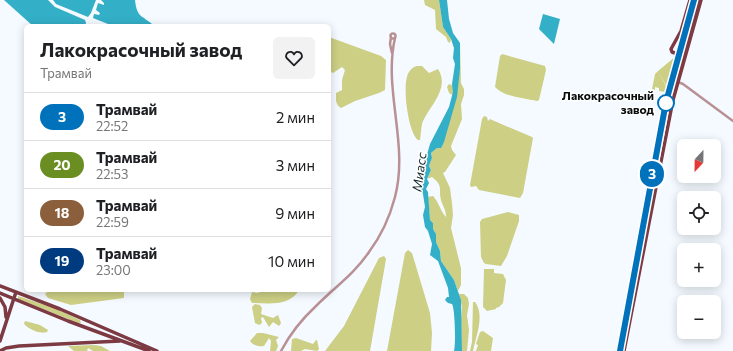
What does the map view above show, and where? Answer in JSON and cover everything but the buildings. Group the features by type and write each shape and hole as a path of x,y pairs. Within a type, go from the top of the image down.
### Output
{"main road":[{"path":"679,56 672,52 671,49 681,31 690,0"},
{"path":"624,351 669,120 679,56 683,50 700,0"},
{"path":"621,351 668,104 700,0"},
{"path":"0,286 60,309 157,351"},
{"path":"0,341 16,292"},
{"path":"0,293 149,351"},
{"path":"0,298 6,310 6,322"},
{"path":"80,325 84,324 83,320"},
{"path":"0,351 6,348 19,346 124,341"}],"street":[{"path":"331,292 369,253 391,210 398,182 400,157 393,80 393,53 395,36 393,34 391,35 390,44 393,53"},
{"path":"676,82 683,84 733,121"},
{"path":"281,351 287,339 304,317 331,292"}],"green space":[{"path":"424,0 439,0 443,27 451,39 450,43 446,37 436,29 435,10 425,5"},
{"path":"331,38 381,56 386,60 385,90 341,108 336,102 336,93 342,90 342,80 345,70 342,67 333,73 331,72"},
{"path":"460,43 461,83 464,89 461,104 462,119 451,146 456,155 443,173 450,188 453,215 451,228 461,268 461,285 458,291 454,280 441,261 440,251 436,242 436,234 433,229 433,223 430,220 428,197 433,196 446,217 439,186 436,180 432,177 427,179 431,170 429,166 432,158 431,153 437,148 456,97 449,93 447,87 449,84 454,86 460,69"},
{"path":"502,54 545,66 546,70 539,100 537,101 509,95 495,87 500,56"},
{"path":"676,56 667,87 658,71"},
{"path":"417,66 422,66 429,73 438,69 442,83 438,96 423,121 420,140 418,140 414,135 409,120 406,100 406,83 408,73"},
{"path":"658,71 667,88 665,92 659,91 659,88 655,87 655,90 652,89 655,74"},
{"path":"484,116 487,117 488,121 490,119 533,138 523,193 520,198 479,190 476,186 471,187 470,185 482,119"},
{"path":"508,212 519,215 519,221 507,256 501,266 486,264 481,257 480,222 482,219"},
{"path":"408,250 412,253 430,313 432,333 431,351 387,351 405,253"},
{"path":"384,256 386,259 370,351 325,351 344,326 379,258"},
{"path":"484,269 494,269 494,273 503,274 506,280 503,303 496,309 487,311 483,307"},
{"path":"47,292 124,292 124,298 71,305 48,298 45,294"},
{"path":"252,292 297,292 284,302 252,303 250,299"},
{"path":"459,294 464,294 468,298 469,304 467,315 469,330 467,351 462,351 462,307"},
{"path":"18,296 57,309 80,320 81,323 18,299"},
{"path":"473,302 475,302 478,307 480,319 473,351 470,351 472,342"},
{"path":"255,304 260,305 262,308 261,314 273,318 278,315 281,323 279,326 273,322 269,327 263,317 261,318 262,323 259,325 255,323 252,307"},
{"path":"25,321 40,325 48,330 47,332 35,331 24,324"},
{"path":"483,331 493,338 491,351 476,351 478,345 476,344 480,332"},
{"path":"257,333 279,337 276,340 278,346 276,351 270,351 271,341 269,338 264,346 254,345 250,341"},
{"path":"296,338 313,344 317,340 319,349 317,351 305,349 301,351 291,351 292,339"},
{"path":"68,346 101,346 110,351 93,351 88,348 87,351 74,351"}],"water":[{"path":"4,0 48,0 55,7 85,20 86,23 86,24 31,24"},
{"path":"53,0 96,0 88,17 56,4"},
{"path":"101,0 135,0 138,13 152,24 108,24 93,18 94,14 99,15 100,13 96,10 98,3 104,5"},
{"name":"Миасс","path":"439,0 447,0 449,19 453,33 460,43 460,69 457,97 444,142 441,148 437,148 431,153 432,158 429,166 431,170 427,179 429,183 426,189 428,192 430,220 433,223 433,229 436,234 436,242 440,251 441,261 454,280 461,300 462,351 454,351 455,327 453,307 452,304 445,300 449,297 448,288 438,261 430,255 432,244 428,231 425,227 423,215 425,207 423,194 420,190 423,185 422,172 430,144 449,107 453,92 452,84 455,64 453,58 454,48 451,39 443,27"},
{"path":"543,14 560,19 554,44 539,29"}],"tram line":[{"path":"620,351 666,103 694,0"},
{"name":"3","path":"620,351 634,268 666,102 694,0"}],"place":[{"name":"Лакокрасочный завод","path":"666,103"}]}
